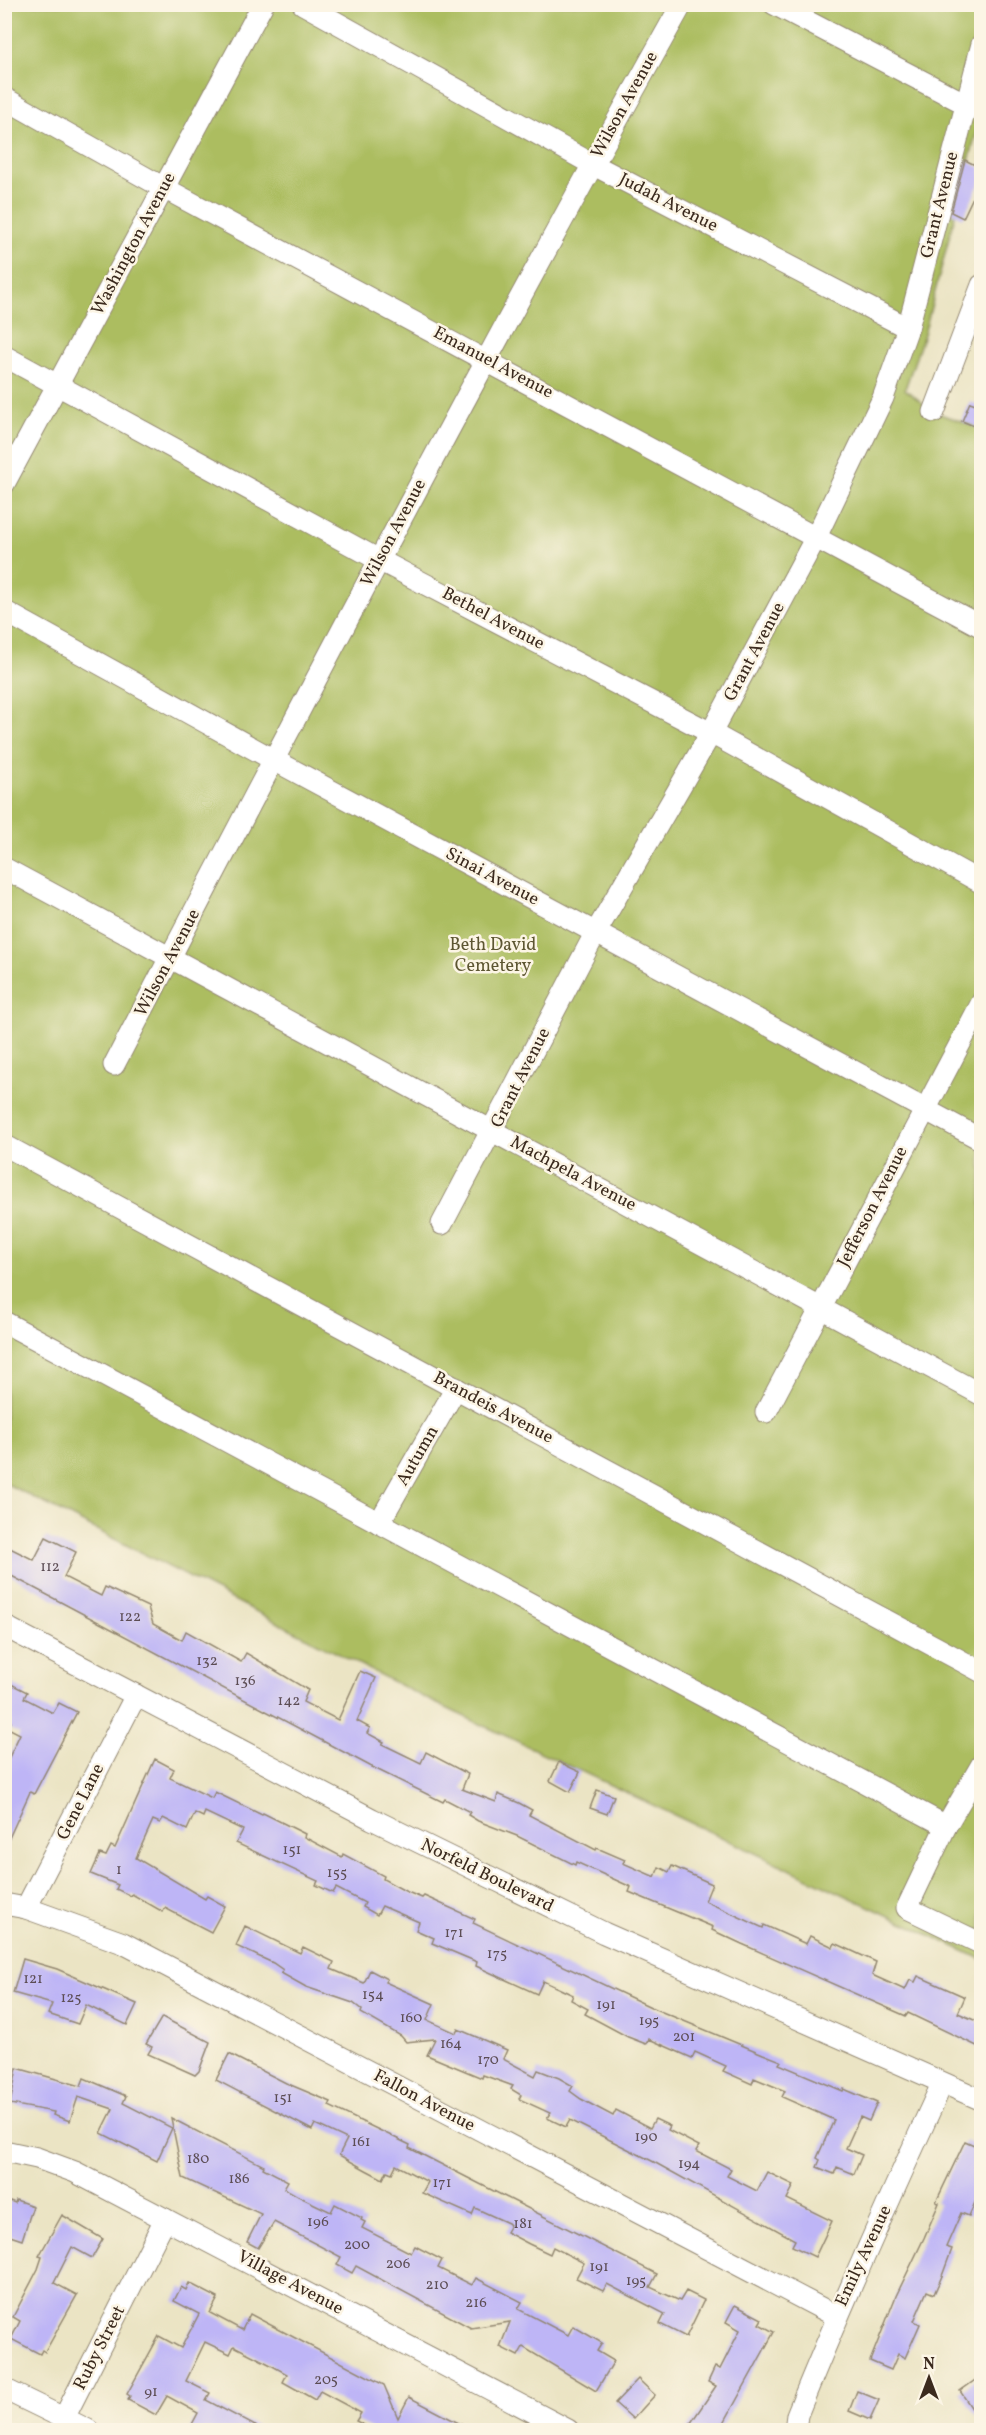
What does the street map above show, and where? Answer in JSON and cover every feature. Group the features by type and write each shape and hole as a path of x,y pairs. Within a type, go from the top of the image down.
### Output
{"street":[{"name":"Washington Avenue","path":"4,484 263,4"},
{"name":"Judah Avenue","path":"303,4 592,164 908,328"},
{"name":"Wilson Avenue","path":"114,1065 380,560 592,164 682,4"},
{"path":"774,4 966,104"},
{"name":"Grant Avenue","path":"442,1224 596,932 711,733 814,539 883,398 908,328 981,44"},
{"name":"Emanuel Avenue","path":"4,98 164,188 488,360 814,539 981,627"},
{"path":"934,412 981,285"},
{"name":"Bethel Avenue","path":"4,357 380,560 711,733 981,883"},
{"name":"Sinai Avenue","path":"4,611 274,760 981,1140"},
{"name":"Machpela Avenue","path":"4,868 981,1395"},
{"name":"Jefferson Avenue","path":"766,1412 981,1002"},
{"name":"Brandeis Avenue","path":"4,1145 981,1672"},
{"path":"4,1322 946,1826"},
{"name":"Autumn","path":"380,1523 456,1388"},
{"name":"Norfeld Boulevard","path":"4,1626 372,1819 604,1933 981,2100"},
{"name":"Gene Lane","path":"26,1908 136,1695"},
{"path":"981,1764 946,1826 907,1908 981,1944"},
{"name":"Fallon Avenue","path":"4,1904 26,1908 123,1943 836,2316"},
{"name":"Emily Avenue","path":"795,2430 797,2415 836,2316 872,2244 942,2084"},
{"name":"Village Avenue","path":"4,2151 38,2158 75,2172 568,2430"},
{"name":"Ruby Street","path":"64,2418 165,2219"},
{"path":"4,2389 88,2430"}],"green space":[{"name":"Beth David Cemetery","path":"4,5 981,5 981,115 924,334 905,389 934,412 981,428 981,1959 427,1699 5,1483"}],"building":[{"path":"965,160 981,168 981,180 963,218 951,212"},
{"path":"970,402 981,406 981,429 962,421"},
{"path":"46,1537 76,1552 64,1577 101,1596 105,1587 148,1607 153,1624 182,1640 186,1631 241,1662 246,1653 308,1690 303,1702 338,1720 360,1671 376,1678 357,1721 370,1728 367,1733 384,1742 382,1744 421,1763 426,1752 468,1774 462,1789 496,1802 498,1794 519,1803 532,1810 529,1815 596,1850 597,1848 625,1860 623,1863 655,1877 659,1867 669,1872 672,1866 712,1884 705,1901 763,1928 764,1925 806,1944 810,1936 833,1947 835,1943 876,1962 872,1975 905,1990 910,1980 915,1982 918,1976 965,1997 958,2013 981,2023 981,2048 908,2013 906,2016 742,1944 712,1930 713,1927 629,1892 631,1887 576,1862 575,1865 517,1836 478,1821 468,1815 470,1812 445,1799 443,1802 370,1766 4,1572 4,1545 34,1560"},
{"path":"9,1683 27,1692 24,1698 53,1713 59,1703 77,1712 34,1794 30,1792 4,1849 4,1768 20,1734 8,1728 11,1722 4,1718 4,1693"},
{"path":"155,1759 174,1769 170,1778 212,1798 215,1792 262,1815 263,1813 305,1834 304,1837 342,1857 343,1854 384,1876 383,1879 405,1891 422,1898 424,1896 475,1919 473,1923 655,2009 781,2061 779,2064 877,2103 869,2121 860,2117 846,2148 862,2155 854,2174 837,2167 834,2174 817,2167 820,2160 817,2158 834,2120 782,2097 785,2091 754,2078 752,2084 723,2071 726,2066 695,2052 692,2058 649,2039 646,2044 628,2037 585,2014 588,2009 571,2000 573,1995 543,1981 537,1994 476,1966 477,1962 432,1943 434,1938 416,1930 419,1922 382,1906 377,1915 363,1907 365,1903 336,1888 333,1893 316,1885 318,1881 236,1843 243,1830 205,1812 203,1817 195,1813 187,1830 163,1818 160,1823 153,1820 136,1858 205,1899 207,1896 225,1906 211,1932 165,1908 163,1912 132,1894 131,1896 116,1889 118,1885 91,1874 100,1854 106,1856 111,1846 115,1848"},
{"path":"559,1762 580,1772 570,1792 550,1781"},
{"path":"597,1790 614,1796 607,1814 590,1808"},
{"path":"245,1926 300,1953 303,1947 334,1962 331,1969 364,1983 370,1970 387,1979 385,1982 434,2004 427,2020 456,2033 458,2029 507,2050 503,2059 535,2076 538,2070 559,2078 573,2086 570,2091 581,2099 613,2116 616,2110 650,2128 655,2119 670,2126 668,2130 699,2146 696,2151 731,2169 727,2176 757,2191 767,2172 794,2185 787,2199 832,2221 815,2257 792,2246 795,2240 652,2161 570,2120 566,2127 547,2118 550,2113 519,2099 521,2095 511,2089 513,2086 483,2075 482,2078 427,2055 435,2039 406,2042 401,2036 361,2013 362,2010 353,2003 306,1987 281,1973 283,1970 273,1963 236,1946"},
{"path":"23,1959 57,1969 137,2004 127,2025 86,2005 78,2024 48,2014 52,2004 13,1993"},
{"path":"162,2017 210,2042 199,2071 195,2075 148,2054 152,2047 146,2044"},
{"path":"229,2054 286,2083 331,2102 329,2106 410,2145 409,2148 657,2274 650,2287 680,2301 686,2291 704,2300 686,2337 660,2324 665,2314 607,2284 603,2291 576,2278 584,2263 553,2247 550,2254 529,2244 506,2232 510,2225 508,2223 475,2208 472,2215 422,2193 428,2182 396,2165 392,2173 387,2171 383,2179 339,2155 347,2139 315,2124 312,2130 216,2080"},
{"path":"17,2068 81,2086 84,2078 126,2096 123,2103 172,2128 157,2161 101,2133 113,2109 78,2097 70,2121 53,2115 54,2112 10,2104"},
{"path":"171,2118 264,2166 263,2168 288,2181 284,2188 298,2196 331,2212 335,2204 362,2218 361,2220 365,2222 362,2228 411,2253 415,2246 442,2260 438,2268 472,2285 476,2278 522,2302 518,2309 568,2335 573,2326 602,2343 597,2351 614,2361 596,2391 523,2347 518,2356 500,2347 510,2322 471,2328 356,2266 352,2273 337,2265 341,2257 274,2222 258,2248 247,2242 261,2214 183,2178"},
{"path":"965,2141 981,2148 981,2189 969,2216 961,2213 946,2247 952,2249 934,2294 927,2291 914,2321 920,2324 905,2358 898,2354 891,2370 870,2361 896,2296 939,2203 936,2202"},
{"path":"16,2200 33,2206 22,2240 4,2234 4,2219 10,2201 15,2203"},
{"path":"62,2215 103,2239 92,2258 72,2247 54,2283 77,2295 45,2352 42,2350 40,2354 11,2339 20,2321 13,2317 38,2269 42,2257 39,2256"},
{"path":"189,2283 218,2298 210,2313 242,2330 250,2314 384,2385 398,2418 409,2397 472,2430 374,2430 356,2421 361,2413 320,2391 315,2400 283,2382 287,2374 269,2364 234,2346 230,2354 205,2342 186,2381 210,2393 206,2400 263,2430 189,2430 198,2413 167,2396 156,2415 128,2400 130,2396 127,2394 159,2336 181,2348 199,2314 174,2301 181,2287 186,2290"},
{"path":"735,2305 762,2319 759,2324 774,2332 720,2430 686,2430 716,2386 708,2382 715,2367 720,2369 740,2330 726,2322"},
{"path":"981,2376 981,2422 960,2391"},
{"path":"638,2379 655,2395 633,2419 615,2403"},
{"path":"857,2391 879,2400 870,2420 849,2411"}]}
